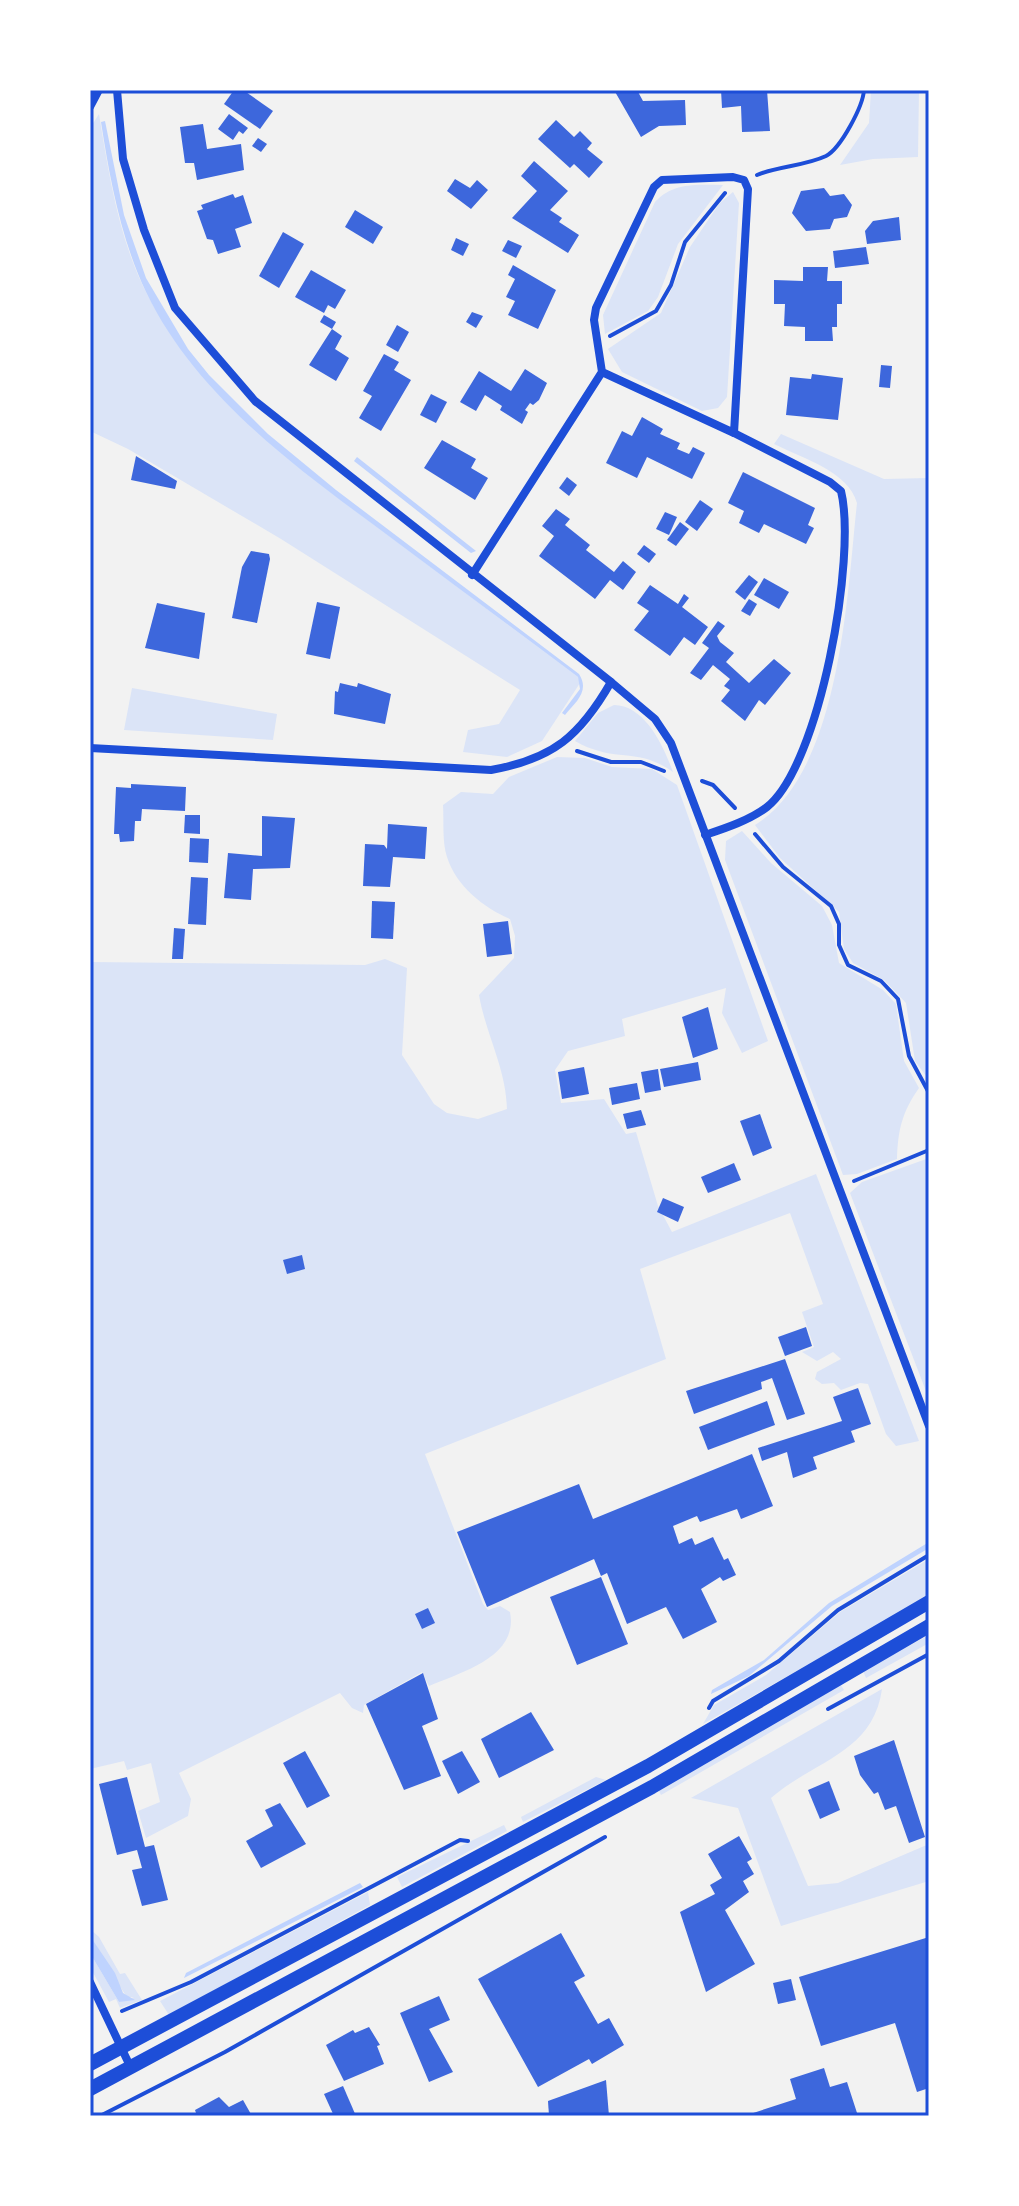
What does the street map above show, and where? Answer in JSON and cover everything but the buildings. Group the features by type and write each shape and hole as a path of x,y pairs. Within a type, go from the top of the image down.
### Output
{"street":[{"path":"90,107 99,90"},
{"path":"117,90 123,159 144,230 175,308 255,401 611,682 655,719 671,743 929,1426"},
{"path":"472,575 602,372 594,320 596,308 654,187 662,180 733,177 744,180 748,189 734,433"},
{"path":"602,372 734,433 830,482 841,491 845,505 833,649 801,754 781,791 767,806 705,835"},
{"path":"90,748 491,770 527,764 560,746 599,703 611,682"},
{"path":"90,2064 648,1766 929,1602"},
{"path":"90,2089 652,1787 929,1626"},
{"path":"90,1982 130,2066"}],"path":[{"path":"560,746 611,762 657,766 674,778 713,785 783,867 831,906 839,924 839,945 848,965 881,981 898,999 909,1056 929,1093"},
{"path":"840,1186 929,1150"},
{"path":"706,1712 713,1701 771,1667 838,1610 929,1555"},
{"path":"816,1716 929,1654"},
{"path":"100,2116 239,2044 610,1833"},
{"path":"105,2015 133,2008 191,1982 460,1840 468,1841 481,1834"}],"shaded area":[{"path":"871,90 919,90 918,157 873,159 840,165 869,123"},
{"path":"99,114 116,207 130,253 148,296 171,334 227,402 292,461 578,677 580,683 542,741 507,757 463,752 468,730 499,724 520,690 281,539 128,449 90,431 90,128"},
{"path":"723,185 678,244 658,297 648,311 605,334 603,315 655,202 678,188"},
{"path":"733,192 739,203 727,397 718,408 702,411 622,372 608,349 661,313 690,247 719,204"},
{"path":"781,434 884,479 929,478 929,1080 915,1061 906,1003 884,980 853,963 844,949 839,912 780,858 755,825 784,800 806,765 822,724 843,631 857,503 852,492 834,474 774,444"},
{"path":"132,688 277,714 273,740 124,730"},
{"path":"614,705 635,712 652,729 673,772 648,759 602,752 575,741 598,713"},
{"path":"557,757 585,758 612,767 652,769 677,785 768,1041 742,1053 722,1013 726,988 622,1019 625,1036 568,1051 555,1070 561,1103 604,1099 626,1134 636,1132 658,1206 672,1232 816,1174 919,1441 896,1446 886,1434 868,1384 860,1383 841,1390 834,1383 822,1384 815,1379 817,1372 841,1359 833,1352 817,1361 802,1352 814,1347 802,1312 823,1304 790,1213 640,1269 666,1359 425,1454 483,1604 488,1610 500,1606 510,1612 506,1641 485,1661 429,1686 422,1672 364,1705 363,1713 352,1708 340,1693 179,1773 191,1799 188,1816 146,1838 138,1811 160,1802 151,1763 127,1770 124,1761 90,1769 90,962 365,965 385,959 407,968 402,1055 434,1104 447,1113 478,1119 507,1109 500,1065 479,995 514,958 515,936 510,919 472,895 451,868 444,845 443,805 461,792 493,794 509,777"},
{"path":"742,831 771,863 822,906 832,925 839,963 883,990 896,1004 904,1061 919,1088 902,1122 897,1159 857,1174 843,1175 725,860 726,841"},
{"path":"929,1158 929,1399 850,1193 862,1182"},
{"path":"929,1559 929,1596 703,1724 714,1705 766,1675 840,1612"},
{"path":"929,1635 929,1643 866,1678 863,1671"},
{"path":"841,1685 844,1690 661,1795 659,1791"},
{"path":"882,1689 867,1728 855,1742 771,1798 808,1886 838,1883 929,1844 929,1881 781,1926 738,1808 691,1798"},
{"path":"596,1777 606,1780 523,1822 521,1817"},
{"path":"504,1825 507,1831 402,1887 397,1877"},
{"path":"368,1892 370,1905 169,2015 160,2001"},
{"path":"90,1929 99,1937 120,1974 125,1973 142,2000 120,2008 116,1999 109,2002 90,1967 90,1953 119,2002 134,1997 127,1997 122,1990 90,1936"}],"water":[{"path":"105,121 124,215 146,278 188,349 209,375 268,434 336,490 579,674 582,691 565,715 562,713 580,689 578,677 291,461 256,432 194,367 168,331 137,272 108,166 101,122"},
{"path":"357,457 476,551 471,553 354,461"},
{"path":"929,1542 929,1548 832,1606 749,1676 711,1694 712,1690 764,1660 829,1603"},
{"path":"360,1883 363,1887 184,1978 186,1973"},
{"path":"90,1936 115,1973 123,1993 135,2000 119,2002 90,1953"}]}
